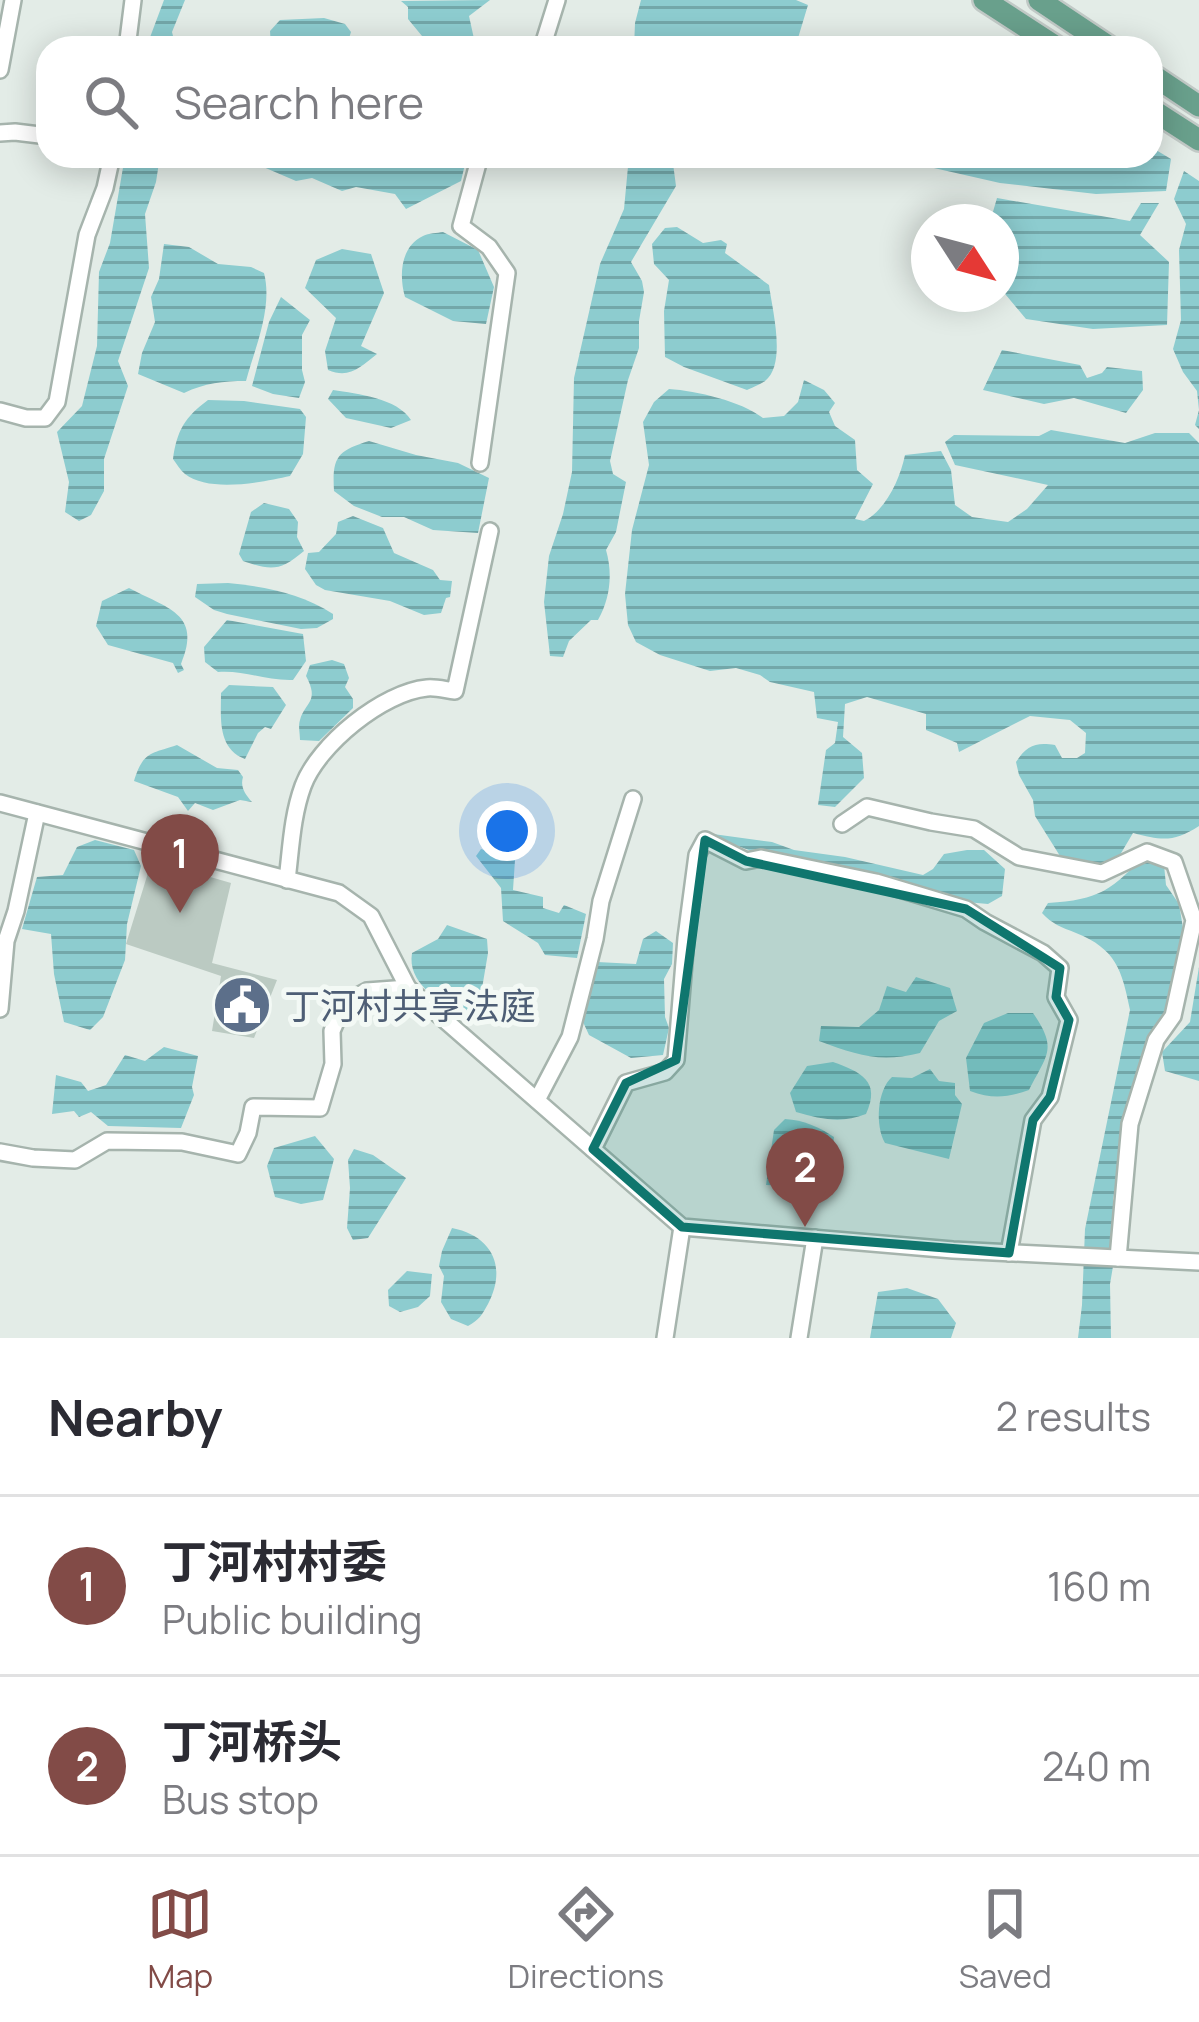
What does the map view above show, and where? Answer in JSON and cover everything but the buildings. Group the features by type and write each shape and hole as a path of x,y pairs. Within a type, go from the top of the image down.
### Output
{"main road":[{"path":"984,0 1040,36"},
{"path":"1039,0 1094,36"},
{"path":"1163,81 1197,100"},
{"path":"1163,117 1199,140"}],"street":[{"path":"0,70 14,0"},
{"path":"129,36 133,0"},
{"path":"546,36 557,0"},
{"path":"0,134 36,135"},
{"path":"0,412 45,418 57,402 87,235 109,168"},
{"path":"477,168 461,226 489,247 507,273 480,463"},
{"path":"287,880 294,814 305,780 321,756 374,709 403,694 427,688 455,691 490,531"},
{"path":"537,1100 570,1036 601,902 633,799"},
{"path":"0,803 339,893 371,916 408,988 682,1227 1009,1253 1199,1262"},
{"path":"842,824 867,806 974,829 1019,857 1102,873 1147,852 1174,862 1194,920 1173,1016 1156,1040 1130,1124 1118,1258"},
{"path":"0,1009 6,941 37,813"},
{"path":"592,1149 626,1083 665,1072 676,1060 686,938 697,855 705,840 746,861 761,858 876,882 967,909 1043,952 1060,968 1056,997 1069,1020 1050,1097 1033,1120 1009,1253"},
{"path":"0,1152 75,1160 107,1141 182,1142 238,1154 253,1107 320,1108 333,1064 332,1031 344,1003 368,991 408,988"},
{"path":"665,1338 682,1227"},
{"path":"800,1338 815,1238"}],"highlighted area":[{"path":"705,840 746,861 966,909 1060,968 1056,997 1069,1020 1050,1097 1033,1120 1009,1253 682,1227 593,1149 626,1083 676,1060"}],"water":[{"path":"164,0 185,0 173,36 150,36"},
{"path":"490,0 469,16 473,36 422,36 401,1"},
{"path":"641,0 796,0 808,5 799,36 634,36"},
{"path":"324,18 345,24 351,32 350,36 270,36 280,20"},
{"path":"1163,154 1171,159 1166,191 1096,194 1000,183 934,168 1163,168"},
{"path":"123,168 158,168 145,214 149,268 118,361 128,386 104,459 104,491 91,515 79,521 65,512 69,482 57,432 82,406 97,346 99,272 110,243"},
{"path":"266,168 464,168 461,181 406,209 395,194 356,187 342,191 312,178 296,181"},
{"path":"628,168 674,168 676,186 631,262 644,292 639,348 610,461 613,474 626,482 616,532 606,550 608,595 598,620 591,620 569,641 563,657 550,656 544,602 549,556 572,472 574,378 600,264 624,209"},
{"path":"1184,171 1199,181 1199,410 1197,391 1173,349 1181,320 1179,250 1186,224 1174,199"},
{"path":"997,198 1130,221 1141,203 1159,203 1140,235 1169,262 1167,325 1093,329 1026,319 1019,311 1019,204 995,204"},
{"path":"677,227 703,243 721,240 727,244 725,253 769,285 777,349 772,373 762,383 747,390 665,357 669,280 654,264 652,244 665,228"},
{"path":"443,232 478,250 494,287 486,324 453,321 405,297 402,271 410,247 423,236"},
{"path":"164,244 189,247 218,264 264,273 265,313 246,381 214,383 184,393 138,374 155,322 151,297"},
{"path":"342,249 371,254 384,293 361,346 377,354 343,373 328,370 325,351 336,318 305,288 316,260"},
{"path":"281,297 310,320 302,335 305,382 299,398 252,386 269,322"},
{"path":"1002,350 1080,365 1087,378 1107,367 1142,371 1143,390 1126,413 1074,398 1044,404 983,390"},
{"path":"804,380 824,390 835,403 829,412 835,426 855,440 857,470 873,484 855,519 864,521 891,493 905,455 941,451 951,470 955,505 972,517 1008,522 1048,485 955,465 945,442 954,435 1039,436 1051,430 1125,443 1155,433 1189,433 1199,443 1199,826 1167,838 1133,833 1114,865 1081,864 1060,856 1035,816 1016,762 1028,748 1042,744 1055,745 1062,758 1077,758 1085,753 1086,733 1070,720 1030,716 959,752 957,743 926,730 926,714 867,697 845,704 843,737 862,753 864,778 835,807 818,805 826,750 835,743 838,722 817,718 814,692 736,668 710,671 636,642 628,625 625,594 632,530 649,465 643,422 654,402 669,389 680,390 731,402 763,418 784,416 798,402"},
{"path":"333,390 387,402 411,420 391,428 346,418 328,399"},
{"path":"208,400 300,409 306,417 303,454 290,476 222,485 195,480 183,472 173,459 177,440 188,418"},
{"path":"369,441 458,463 489,478 478,533 433,530 404,517 382,517 354,506 334,491 339,457"},
{"path":"264,503 289,509 298,522 297,537 304,551 275,567 243,561 239,554 251,512"},
{"path":"353,516 383,528 394,553 433,570 440,580 452,581 441,613 424,615 390,601 316,585 305,569 308,553 319,552 336,534 338,522"},
{"path":"228,583 296,596 333,614 333,619 317,628 301,629 227,614 195,597 197,584"},
{"path":"129,588 168,607 184,623 184,670 178,673 173,663 108,645 96,626 102,601"},
{"path":"227,620 303,634 306,661 293,680 218,672 205,662 204,647"},
{"path":"332,660 344,664 349,678 345,687 353,708 319,741 300,740 300,720 312,697 306,676 310,665"},
{"path":"229,685 273,687 286,705 271,729 265,727 258,733 245,759 229,748 222,731 221,693"},
{"path":"177,745 217,768 238,770 252,802 240,800 213,810 195,803 188,811 178,797 134,781 149,756"},
{"path":"713,834 923,875 944,854 984,850 1005,869 1002,896 988,904 933,899 922,887 757,853"},
{"path":"95,840 134,850 141,866 127,924 125,960 103,1017 90,1030 64,1022 51,934 22,929 37,877 63,875 77,847"},
{"path":"481,849 515,860 513,890 543,897 543,908 559,913 564,905 586,914 577,958 545,955 538,943 503,921 501,888 476,856"},
{"path":"1147,852 1163,855 1166,885 1179,904 1183,928 1166,1014 1150,1033 1113,1199 1119,1231 1110,1284 1111,1338 1078,1338 1085,1229 1130,1010 1120,972 1109,954 1042,913 1048,903 1104,891"},
{"path":"447,925 487,939 478,1012 459,1016 414,973 412,953 438,939"},
{"path":"656,931 673,943 672,964 664,979 669,1028 663,1055 631,1058 589,1035 583,1022 597,962 636,964 643,939"},
{"path":"1199,967 1199,1081 1165,1071 1162,1052 1190,1022"},
{"path":"916,977 950,988 957,1011 939,1021 920,1053 868,1056 819,1041 821,1026 859,1027 879,1010 887,986 906,992"},
{"path":"1008,1013 1033,1013 1041,1025 1047,1052 1041,1068 1029,1090 999,1096 970,1091 966,1058 984,1023"},
{"path":"164,1047 198,1056 194,1095 181,1128 108,1126 91,1112 79,1117 74,1111 52,1114 56,1075 81,1082 88,1091 106,1085 125,1055 145,1061"},
{"path":"833,1062 866,1079 871,1093 866,1114 831,1119 796,1112 790,1093 807,1066"},
{"path":"930,1069 939,1081 955,1083 955,1095 962,1104 949,1159 885,1143 880,1127 881,1099 892,1077 912,1078"},
{"path":"785,1119 834,1137 824,1187 766,1185 774,1130"},
{"path":"315,1136 334,1159 323,1200 301,1204 275,1197 267,1166 274,1148"},
{"path":"354,1149 373,1155 406,1178 368,1238 353,1240 347,1228 348,1160"},
{"path":"452,1228 478,1238 496,1266 488,1304 468,1326 451,1319 441,1302 444,1276 439,1266"},
{"path":"407,1271 432,1274 430,1296 418,1307 400,1312 389,1306 388,1290"},
{"path":"907,1288 938,1299 956,1323 951,1338 870,1338 878,1292"}],"place":[{"name":"丁河村村委","path":"180,913"},
{"name":"丁河村共享法庭","path":"242,1005"},
{"name":"丁河桥头","path":"805,1227"}]}
